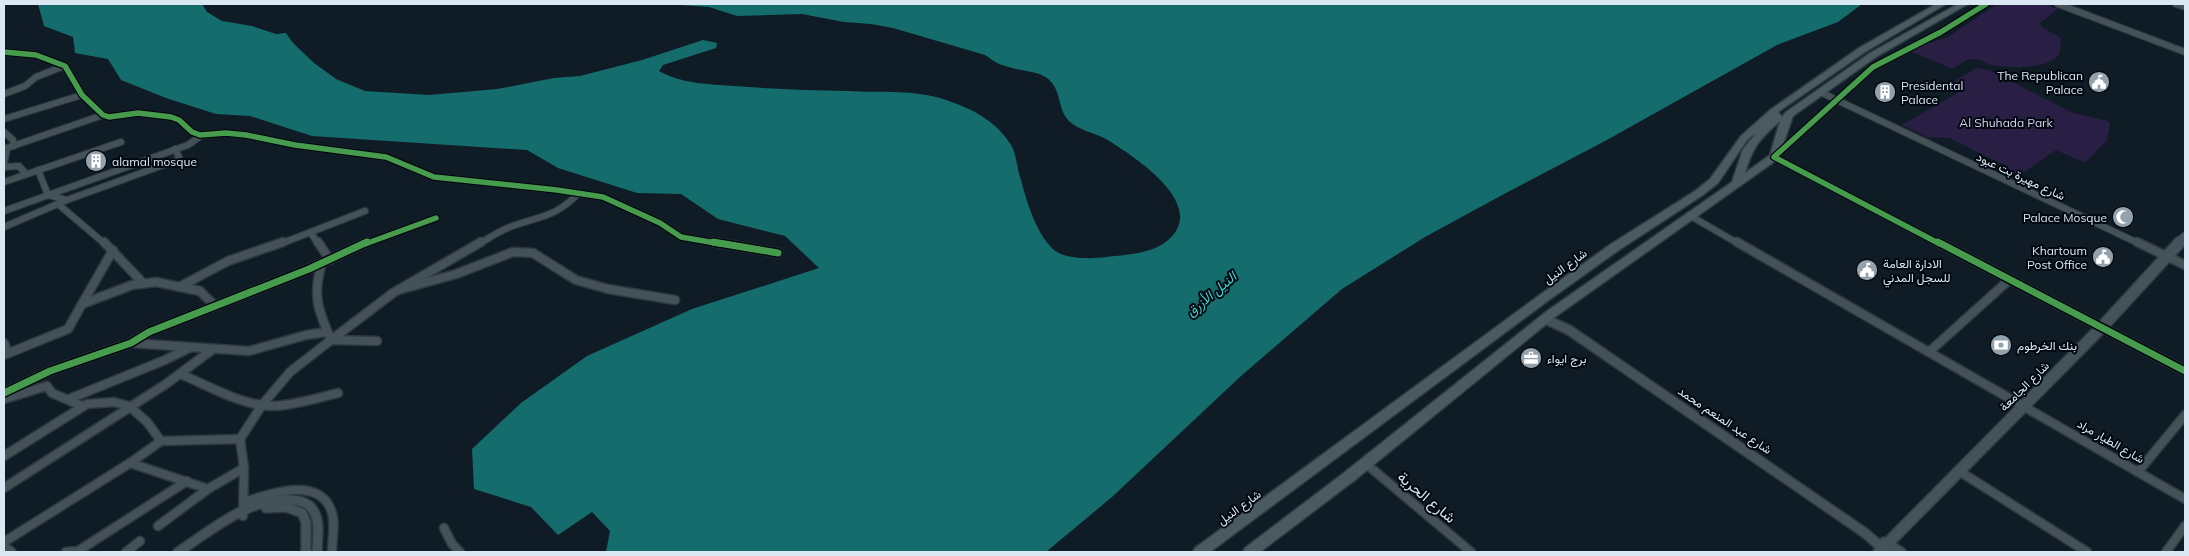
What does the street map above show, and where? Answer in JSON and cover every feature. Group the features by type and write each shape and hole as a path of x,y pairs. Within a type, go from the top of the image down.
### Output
{"main road":[{"name":"شارع النيل","path":"1200,552 1599,258 1699,193 1714,181 1744,138 1773,112 1805,88 1862,50 1942,4"},
{"path":"1250,552 1548,317 1774,157 1780,144 1781,129 1786,119 1818,93 1894,42 1964,4"},
{"path":"1805,88 1818,93"},
{"path":"1736,184 1748,149 1760,134 1778,118 1773,112"},
{"name":"شارع الجامعة","path":"1884,549 2102,327 2185,237"},
{"path":"1599,258 1605,258 1612,262 1612,270"}],"street":[{"path":"1986,4 1934,36 1888,57 1864,75 1835,101 1819,119 1774,157 2185,371"},
{"path":"2058,4 2185,52"},
{"path":"2176,4 2185,7"},
{"path":"6,53 36,55 64,66 82,95 103,115 109,117 138,113 171,117 179,120 192,132 202,134 226,132 295,145 360,152 386,157 434,177 603,197 635,210 681,237 778,253"},
{"path":"4,94 26,86 36,77 64,66"},
{"name":"شارع مهيرة بت عبود","path":"1818,93 2185,266"},
{"path":"4,119 82,95"},
{"path":"8,148 103,115"},
{"path":"4,134 13,140 8,148 4,166 19,166 26,174"},
{"path":"4,210 175,149 188,144 202,134"},
{"path":"4,182 121,142"},
{"path":"4,227 67,200 177,160 179,157 175,149"},
{"path":"38,170 48,195"},
{"path":"243,510 244,468 240,439 262,405 290,372 329,336 398,290 509,227 551,215 567,205 578,193"},
{"path":"48,195 67,200"},
{"path":"58,204 113,250 143,282"},
{"path":"178,286 228,261 311,233 365,211"},
{"name":"شارع الطيار مراد","path":"1690,215 2185,499"},
{"path":"4,393 50,371 131,343 149,332 326,261 379,237 436,218"},
{"path":"311,233 326,261"},
{"path":"4,343 6,354 68,329 113,250"},
{"path":"398,290 456,274 513,252 533,253 576,280 608,290 675,300"},
{"path":"326,261 318,275 315,300 329,336"},
{"path":"1930,352 2009,280"},
{"path":"82,304 126,286 143,282 156,282 200,291 214,305"},
{"name":"شارع عبد المنعم محمد","path":"1548,317 1865,533 1884,549 1901,552"},
{"path":"131,343 249,351 306,335 377,341"},
{"path":"69,398 165,360 190,348"},
{"path":"4,488 180,374 213,349"},
{"path":"180,374 232,396 262,405 288,405 338,393"},
{"path":"4,399 47,386 52,393 69,398 82,406"},
{"path":"4,456 87,404 93,406 114,402 130,406 155,430 161,441"},
{"path":"2138,472 2185,416"},
{"path":"4,542 130,463 161,441 240,439"},
{"path":"130,463 208,489"},
{"name":"شارع الحرية","path":"1365,463 1471,552"},
{"path":"158,526 208,489 244,468"},
{"path":"1959,471 2087,552"},
{"path":"66,552 78,551 187,481"},
{"path":"178,552 243,510 291,490 308,491 320,496 328,503 332,513 332,552"},
{"path":"243,510 272,507 292,508 305,517 312,531 317,552"},
{"path":"2166,552 2185,526"},
{"path":"444,528 452,544 460,552"},
{"path":"306,552 312,531"},
{"path":"126,552 140,541"},
{"path":"4,548 11,552"}],"green space":[{"path":"1997,4 2044,4 2058,9 2040,23 2042,27 2061,38 2059,54 2047,63 2028,67 1999,66 1971,59 1953,69 1907,50 1948,37"},
{"name":"Al Shuhada Park","path":"1976,68 1989,70 2073,113 2108,121 2110,123 2107,140 2085,163 2056,150 2017,177 2004,165 1949,138 1927,137 1902,125 1956,94 1960,89 1953,82"}],"water":[{"name":"النيل الأزرق","path":"38,4 202,4 207,12 222,21 252,26 276,34 286,33 293,43 314,63 336,79 365,91 429,95 497,89 554,78 580,76 642,60 703,40 717,43 716,48 663,65 659,71 677,79 705,84 776,89 922,94 965,107 983,117 998,129 1011,145 1034,219 1050,246 1057,252 1074,257 1101,258 1150,250 1163,244 1177,230 1180,215 1175,200 1165,185 1150,171 1106,139 1082,129 1069,121 1062,110 1055,88 1047,78 1034,72 1005,66 985,55 893,28 844,22 802,14 737,16 709,7 664,4 1862,4 1838,22 1777,45 1605,141 1425,237 1342,289 1241,376 1112,497 1046,552 606,552 610,531 592,512 558,535 531,507 474,489 472,449 521,403 587,356 692,309 819,268 785,236 718,219 681,194 637,193 558,168 527,150 312,136 250,116 216,114 166,98 121,80 108,59 75,53 73,37 44,26"}],"cycle path":[{"path":"1986,4 1941,32 1873,67 1774,157 2185,371"},
{"path":"4,52 36,55 65,66 82,95 103,115 109,117 138,113 171,117 179,120 192,132 200,135 226,133 246,135 295,145 386,157 434,177 557,190 603,197 660,223 681,237 778,253"},
{"path":"4,393 50,371 131,343 149,332 309,269 379,237 436,218"}],"place":[{"name":"The Republican Palace","path":"2099,82"},
{"name":"Presidental Palace","path":"1885,92"},
{"name":"alamal mosque","path":"96,161"},
{"name":"Palace Mosque","path":"2123,217"},
{"name":"Khartoum Post Office","path":"2103,257"},
{"name":"الادارة العامة للسجل المدني","path":"1867,270"},
{"name":"بنك الخرطوم","path":"2001,345"},
{"name":"برج ايواء","path":"1531,358"}]}
